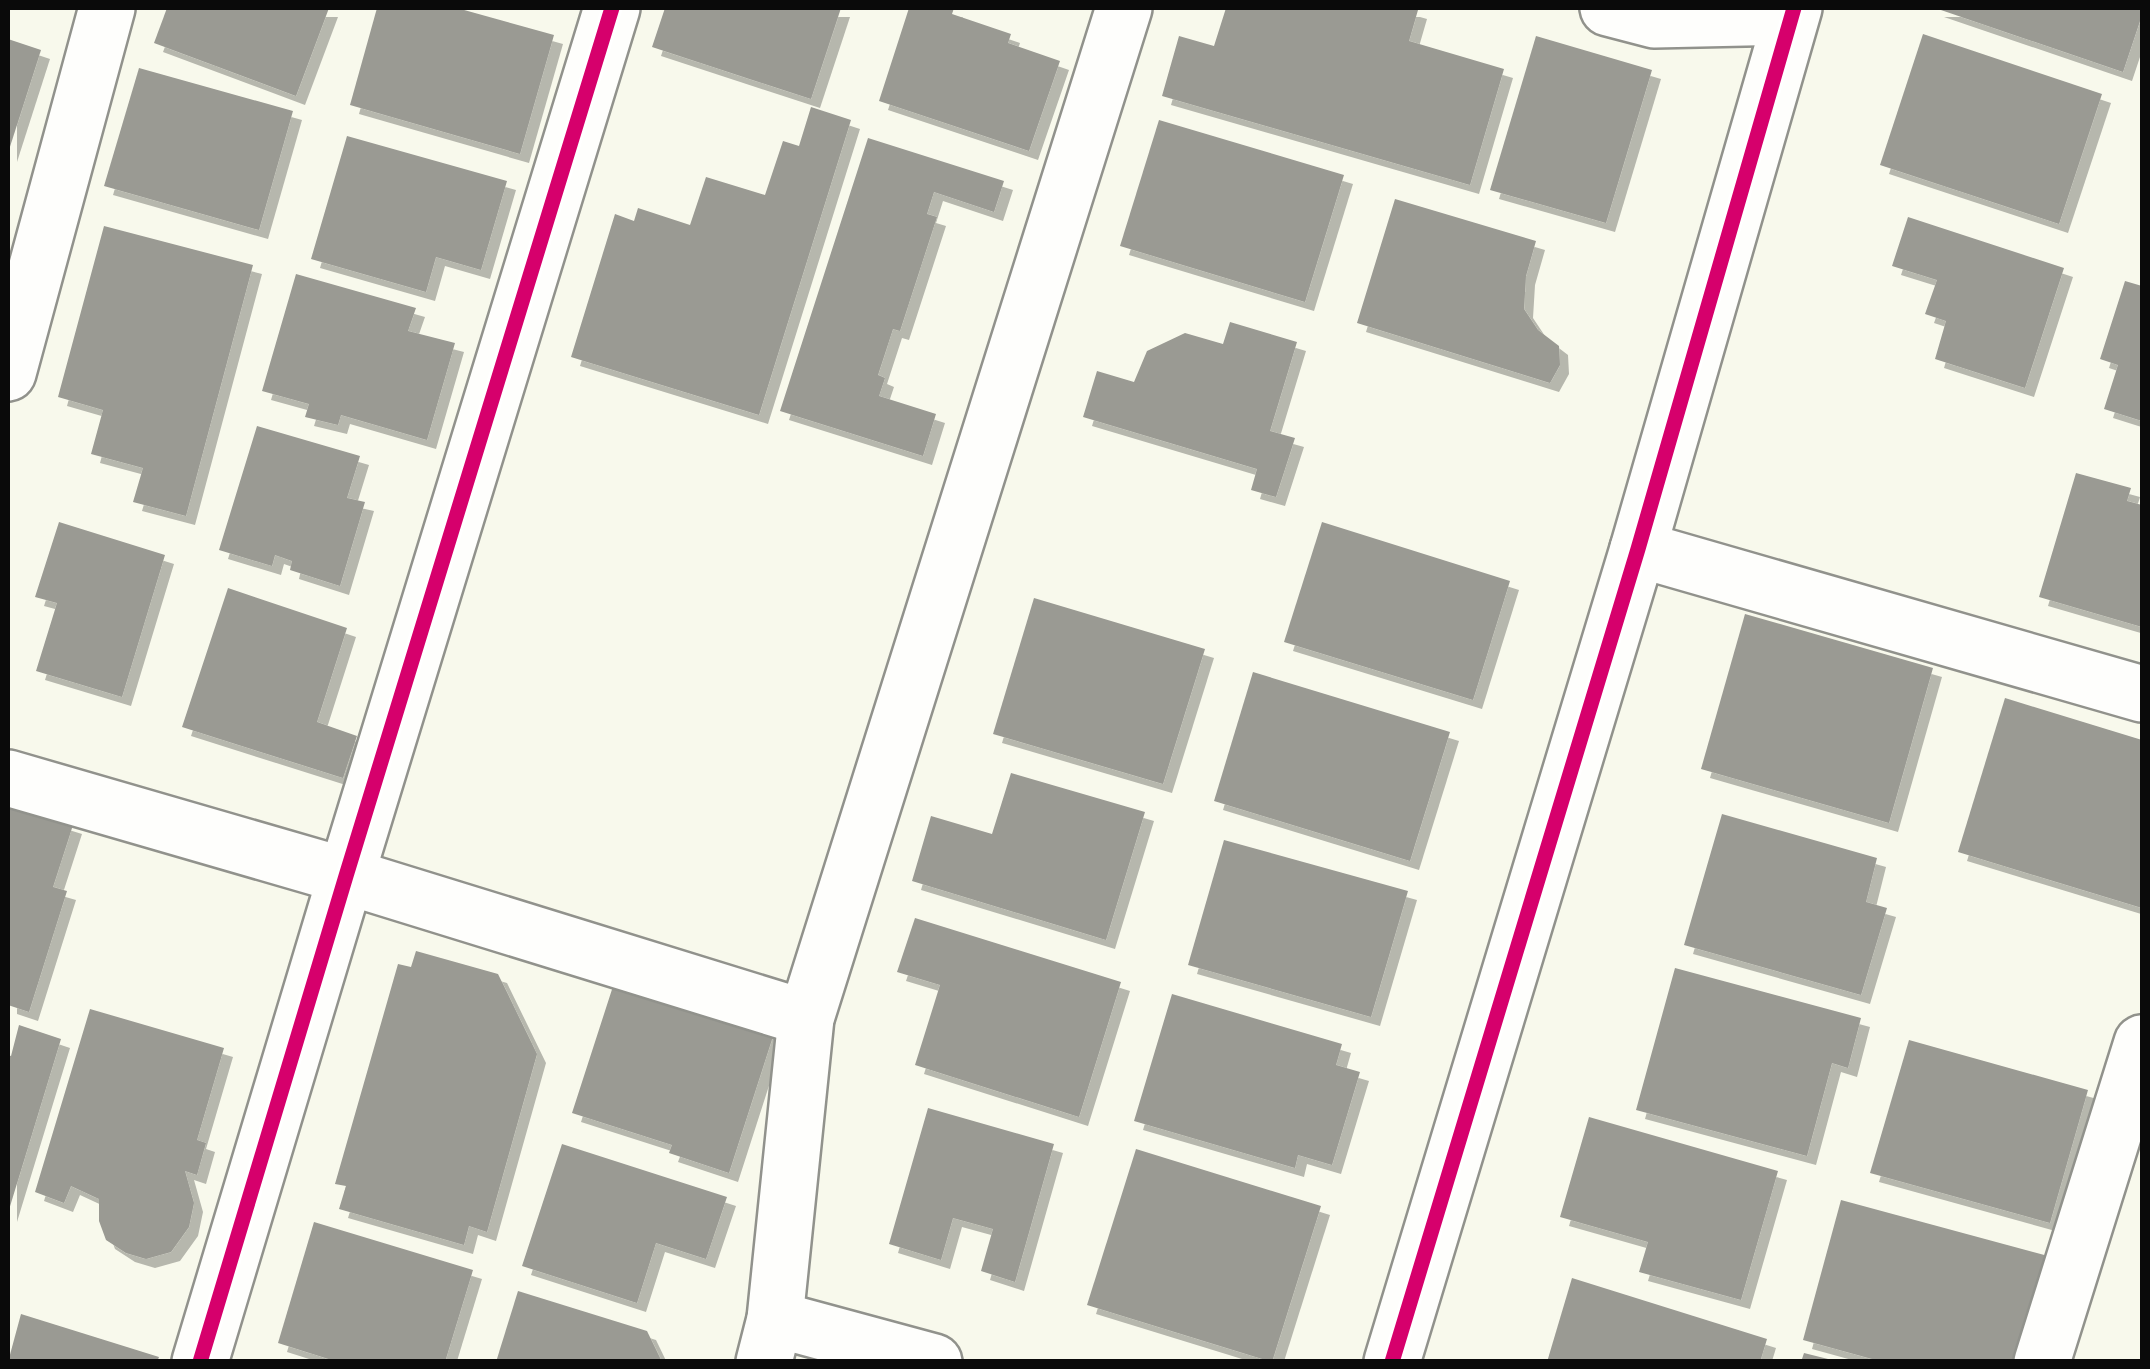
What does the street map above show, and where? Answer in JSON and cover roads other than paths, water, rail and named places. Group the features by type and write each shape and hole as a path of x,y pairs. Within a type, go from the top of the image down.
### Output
{"street":[{"path":"8,373 107,8"},
{"path":"200,1362 612,8"},
{"path":"934,1362 770,1340 806,1018 1124,8"},
{"path":"1392,1362 1638,549 1792,12 1654,20 1608,8"},
{"path":"1638,549 2142,694"},
{"path":"8,778 346,876 806,1018"},
{"path":"2042,1362 2142,1043"}]}
